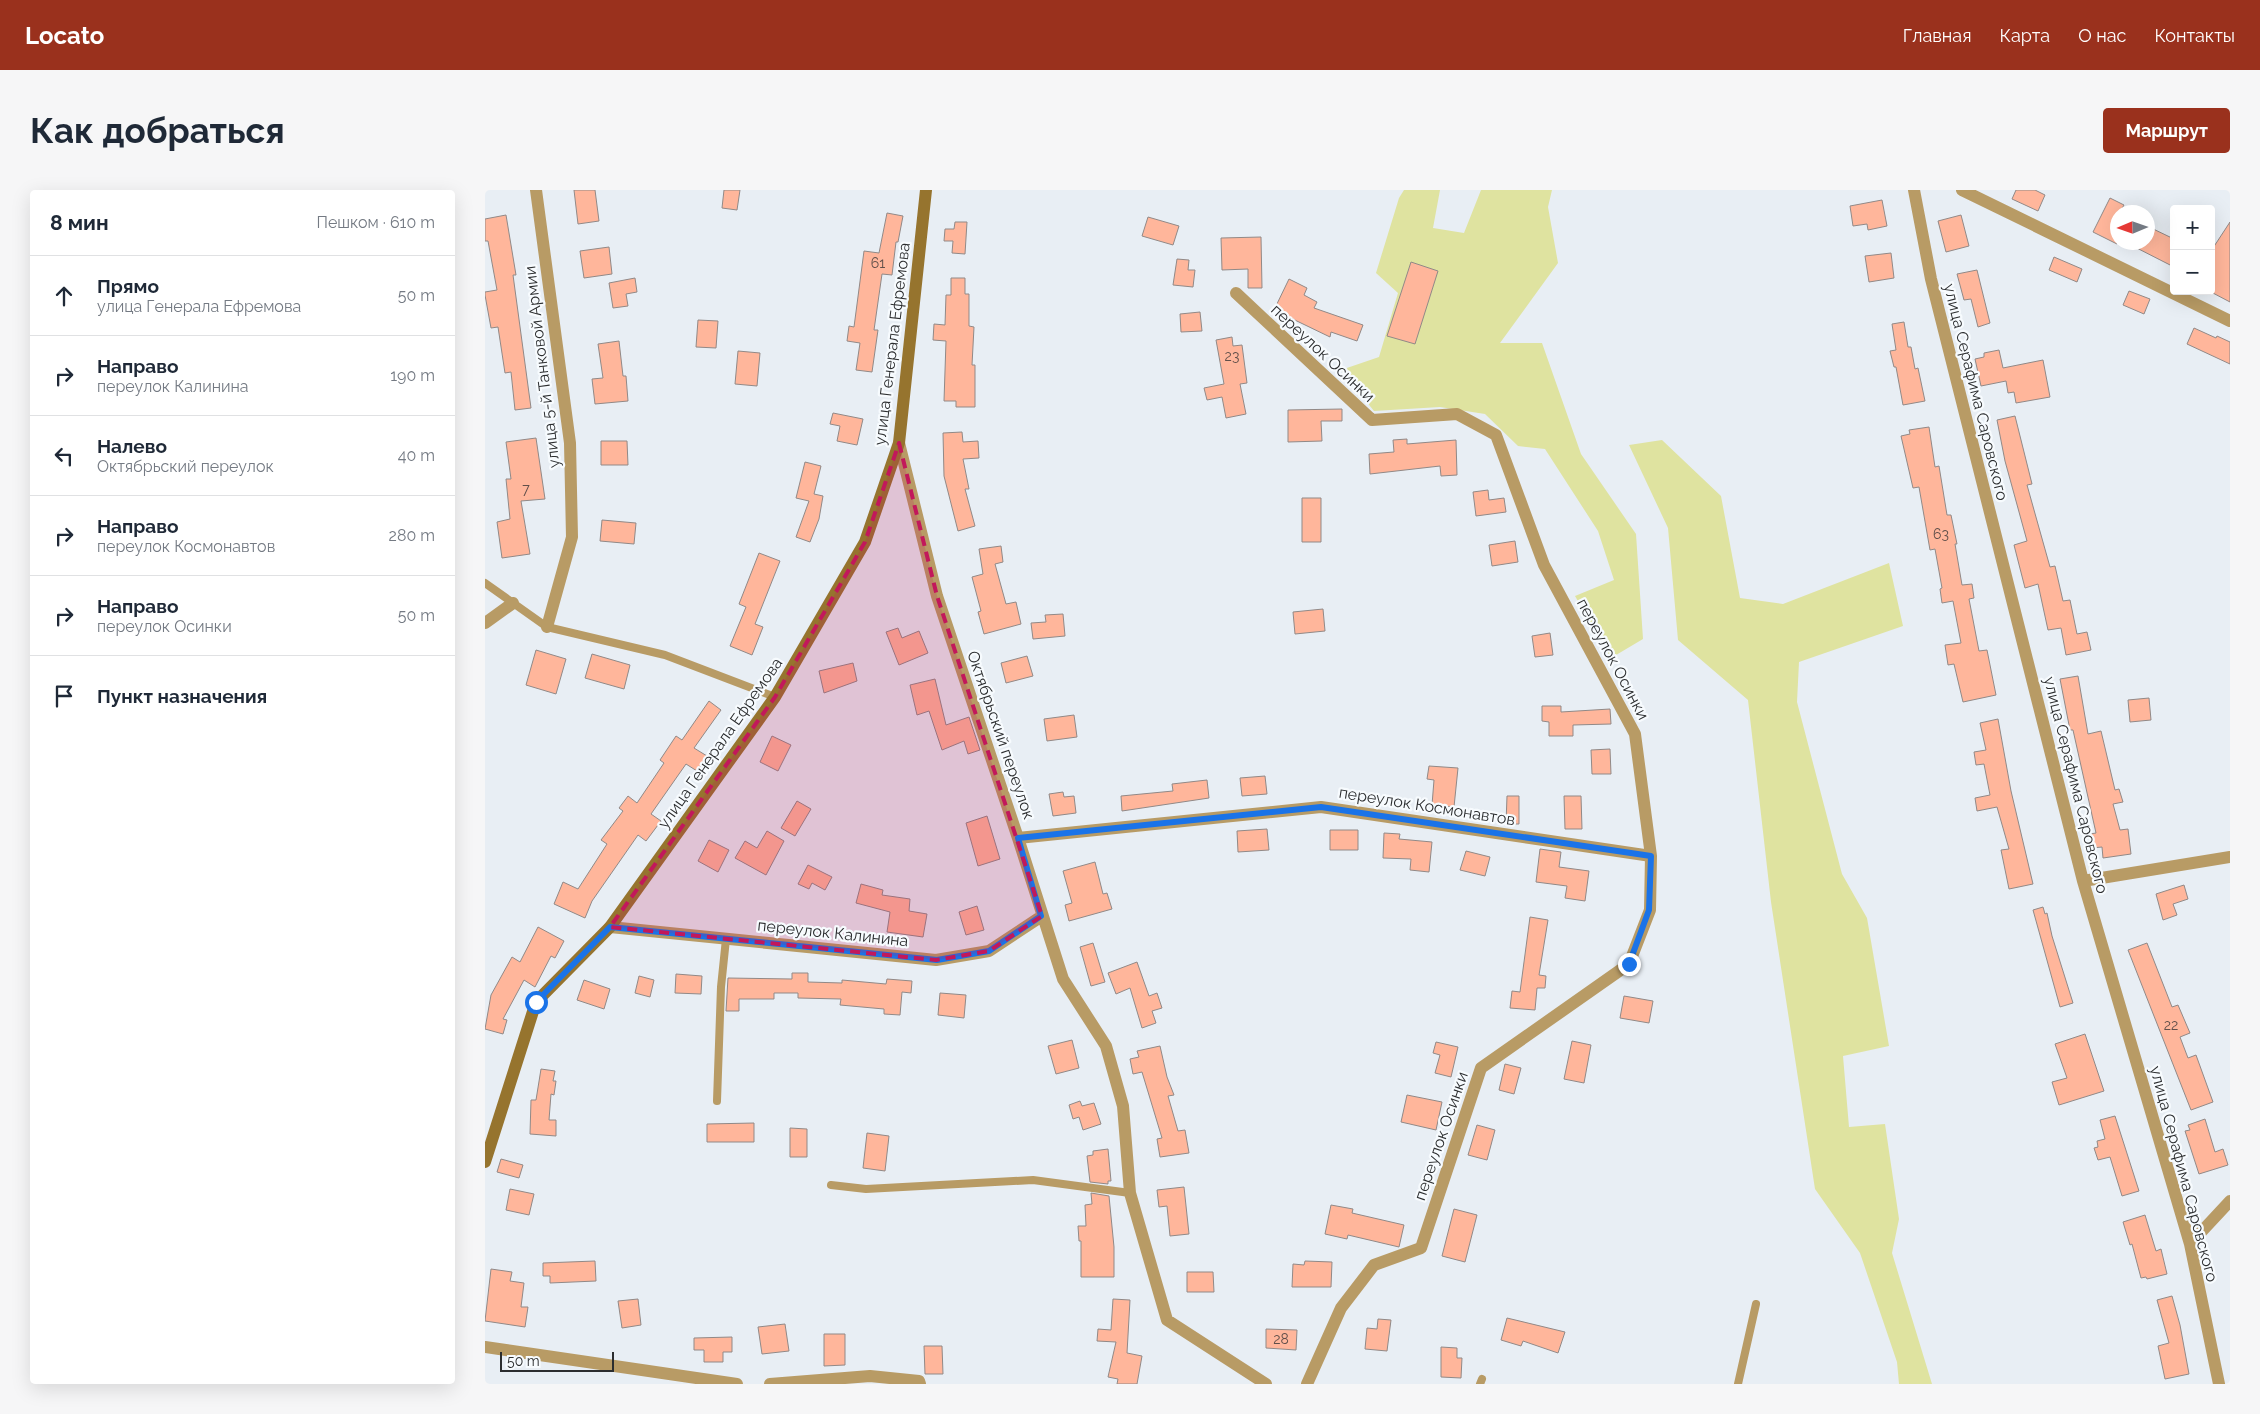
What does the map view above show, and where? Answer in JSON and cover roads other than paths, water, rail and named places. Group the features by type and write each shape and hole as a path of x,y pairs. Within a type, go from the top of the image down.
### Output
{"street":[{"name":"улица 5-й Танковой Армии","path":"536,190 570,443 571,537 547,627"},
{"name":"улица Генерала Ефремова","path":"485,1162 536,1002 610,927 775,697 865,542 899,443 926,190"},
{"name":"улица Серафима Саровского","path":"1914,190 1931,279 2083,881 2190,1244 2219,1384"},
{"path":"1962,190 2230,321"},
{"name":"переулок Осинки","path":"1236,293 1372,420 1457,414 1496,434 1544,565 1635,734 1651,856 1649,910 1629,964 1481,1068 1421,1248 1374,1265 1341,1308 1307,1384"},
{"name":"Октябрьский переулок","path":"899,443 937,596 1018,838 1041,916 1063,979 1106,1046 1123,1106 1130,1193 1167,1320 1266,1384"},
{"path":"485,623 513,603"},
{"name":"переулок Космонавтов","path":"1018,838 1321,807 1651,856"},
{"path":"2083,881 2230,857"},
{"name":"переулок Калинина","path":"610,927 937,960 989,951 1041,916"},
{"path":"2190,1244 2230,1201"},
{"path":"485,1347 737,1384"},
{"path":"770,1384 869,1376 919,1381 920,1384"}],"lane":[{"path":"485,583 547,627 665,655 775,697"},
{"path":"717,1100 721,987 726,939"},
{"path":"831,1185 866,1190 1033,1180 1130,1193"},
{"path":"1738,1384 1756,1304"}]}
